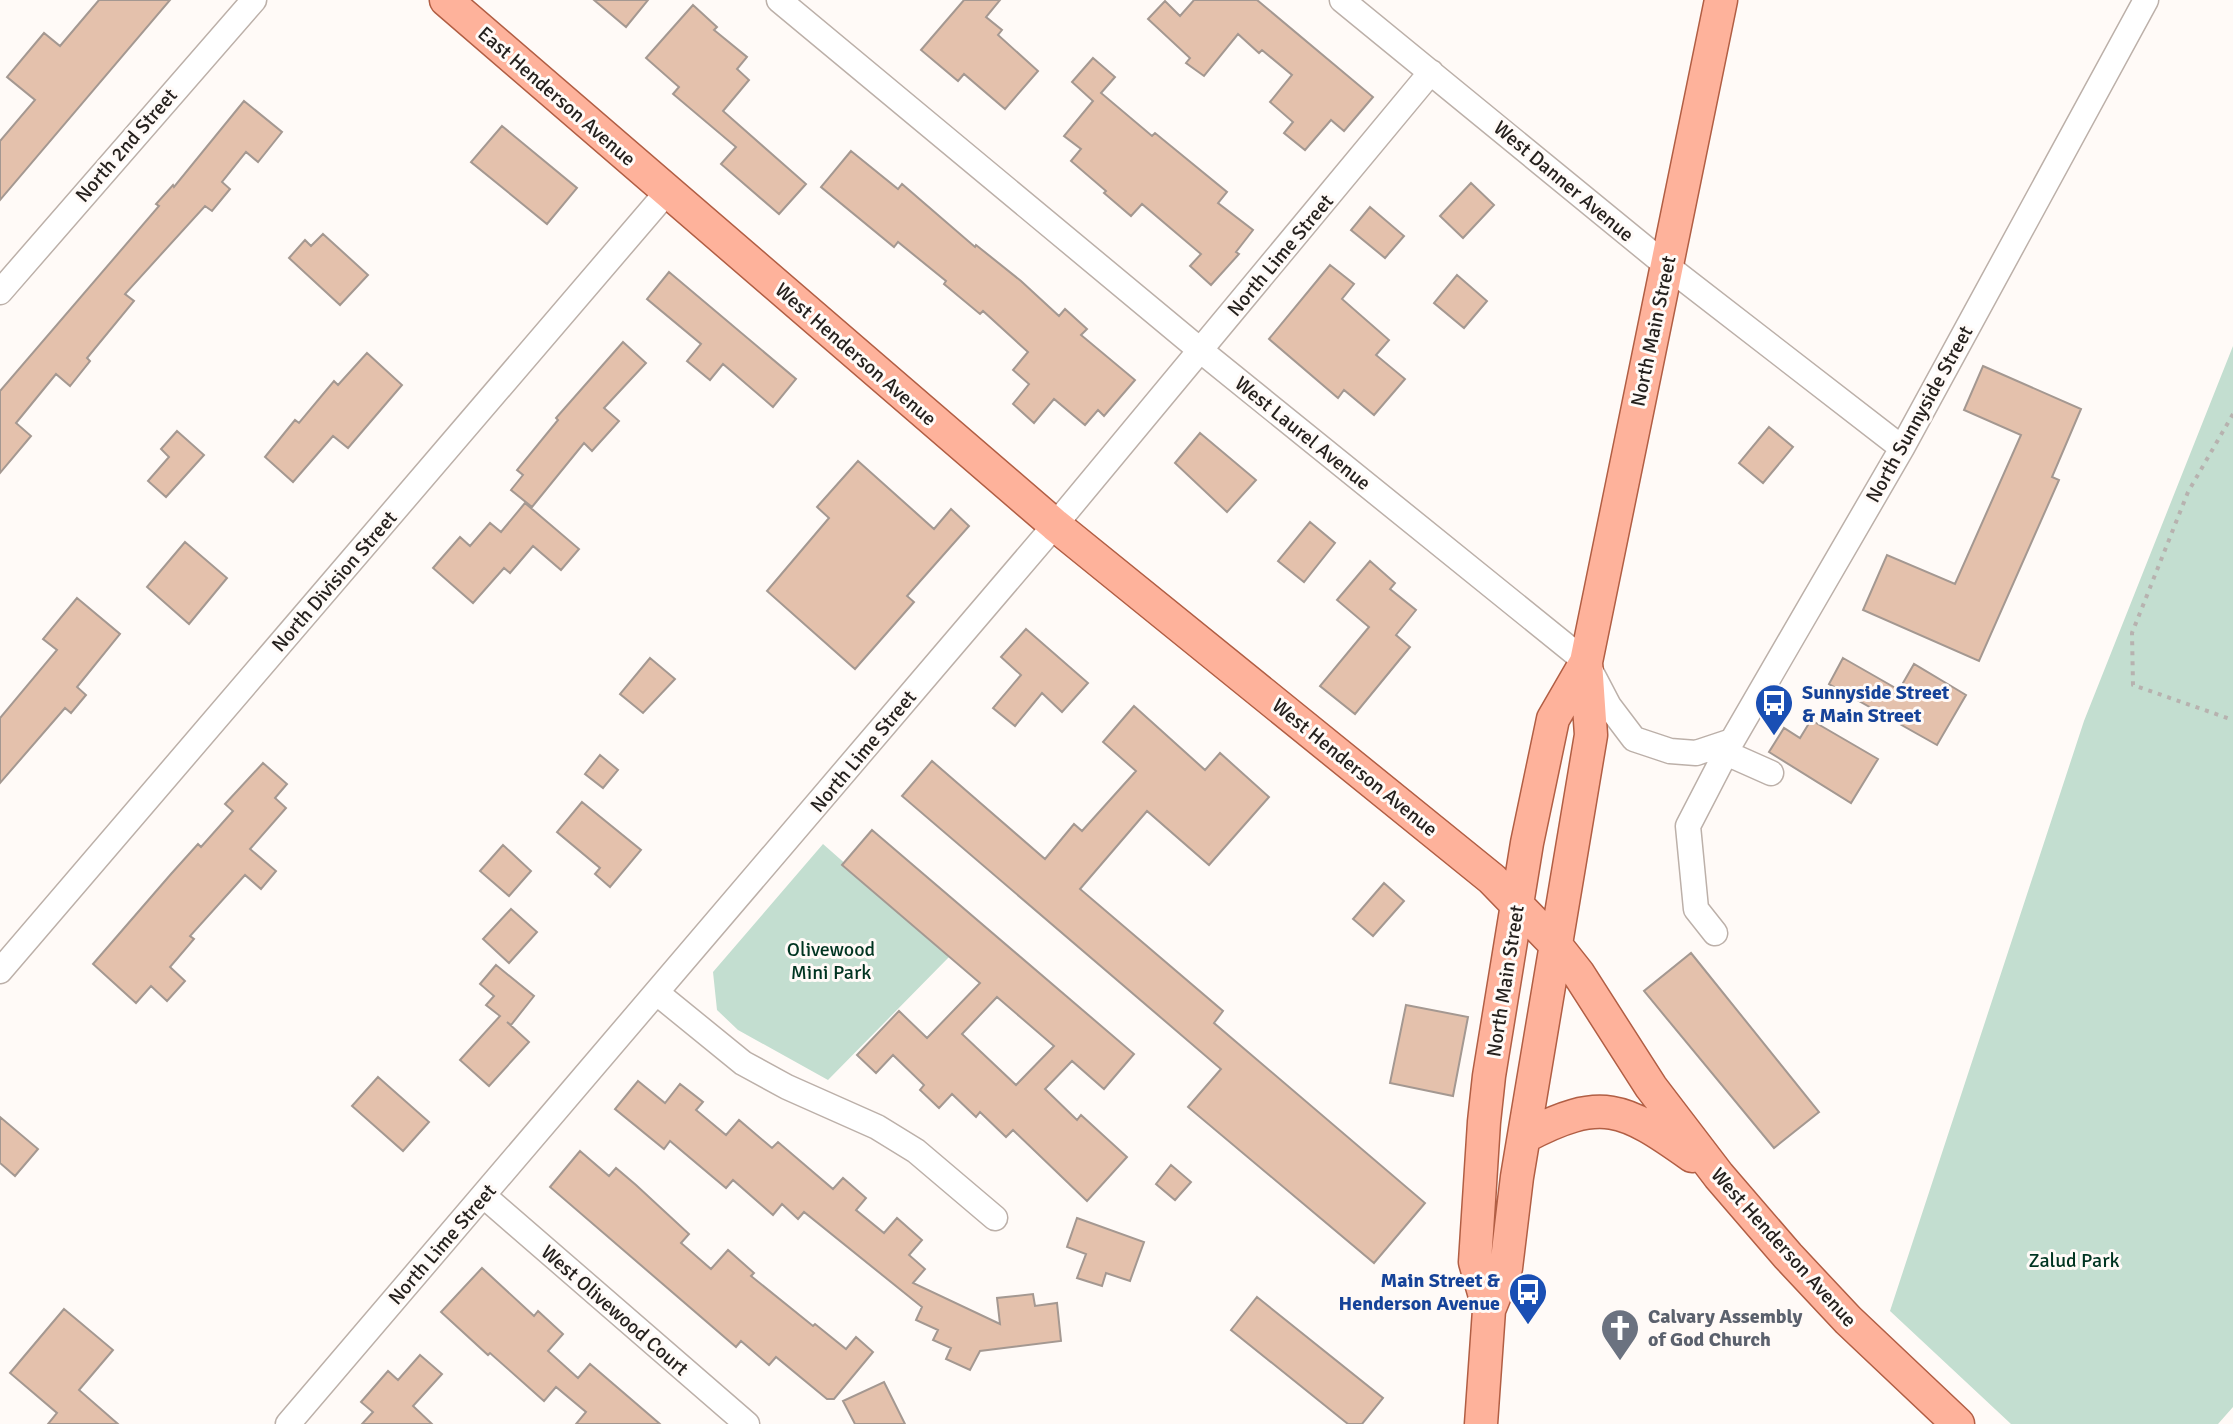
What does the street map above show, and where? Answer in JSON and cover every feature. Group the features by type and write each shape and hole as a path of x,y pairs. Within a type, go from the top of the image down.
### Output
{"main road":[{"name":"East Henderson Avenue","path":"446,0 667,192"},
{"name":"North Main Street","path":"1481,1424 1489,1310 1506,1268 1524,1137 1591,735 1586,662 1721,0"},
{"name":"West Henderson Avenue","path":"667,192 1055,525 1492,879 1555,944 1578,973 1651,1087 1719,1176 1848,1320 1958,1424"},
{"name":"North Main Street","path":"1489,1310 1475,1262 1489,1076 1527,843 1553,719 1586,662"},
{"path":"1524,1137 1582,1113 1606,1112 1632,1117 1719,1176"}],"street":[{"name":"North 2nd Street","path":"0,292 254,0"},
{"name":"West Laurel Avenue","path":"779,0 1200,350 1586,662 1609,706 1634,739 1670,751 1696,753 1729,747"},
{"name":"West Danner Avenue","path":"1342,0 1667,266 1902,448"},
{"name":"North Sunnyside Street","path":"1715,933 1696,909 1688,826 1729,747 1902,448 2146,0"},
{"name":"North Lime Street","path":"291,1423 1055,525 1431,72"},
{"name":"North Division Street","path":"0,971 667,192"},
{"path":"1729,747 1771,773"},
{"path":"657,993 743,1063 787,1087 855,1116 906,1145 995,1218"},
{"name":"West Olivewood Court","path":"484,1196 747,1424"}],"path":[{"path":"2233,414 2188,492 2132,633 2133,685 2233,720"}],"green space":[{"name":"Zalud Park","path":"2233,346 2233,1407 2218,1424 2011,1424 1890,1311 2084,721"},
{"name":"Olivewood Mini Park","path":"823,844 950,956 828,1080 738,1030 717,1010 713,972"}],"building":[{"path":"99,0 170,0 0,200 0,141 35,100 7,77 44,33 60,46"},
{"path":"594,0 648,0 626,27"},
{"path":"964,0 1000,0 986,17 1002,30 998,35 1038,71 1005,109 964,74 958,81 921,50"},
{"path":"1194,0 1257,0 1373,97 1344,131 1331,120 1305,150 1284,133 1293,122 1270,102 1292,75 1262,50 1259,53 1238,34 1204,76 1186,63 1190,58 1148,19 1165,1 1180,16"},
{"path":"693,5 717,27 714,30 747,57 737,69 749,80 723,111 806,184 779,214 721,164 736,147 673,94 679,87 646,58"},
{"path":"1093,58 1115,77 1101,93 1227,192 1218,203 1253,230 1236,252 1239,254 1211,285 1190,266 1201,254 1142,204 1131,216 1071,161 1081,149 1064,136 1093,101 1072,82"},
{"path":"244,101 282,132 258,162 246,152 222,182 230,189 212,211 205,206 125,294 134,301 87,358 90,361 70,386 56,374 16,423 31,436 0,473 0,391 159,206 156,204 174,187"},
{"path":"502,126 577,188 547,224 471,162"},
{"path":"851,151 898,189 902,184 1059,316 1065,309 1087,329 1081,335 1135,380 1104,416 1098,410 1085,425 1054,399 1034,423 1013,404 1029,384 1013,370 1028,352 898,242 894,247 821,187"},
{"path":"1471,183 1494,205 1463,238 1440,216"},
{"path":"1370,207 1404,236 1385,258 1351,230"},
{"path":"323,234 368,275 340,305 289,258 305,240 311,246"},
{"path":"1330,265 1354,284 1342,299 1389,340 1376,355 1405,379 1374,415 1344,390 1338,398 1269,339"},
{"path":"669,272 796,379 773,407 723,364 710,380 687,361 701,344 647,299"},
{"path":"1457,275 1487,301 1464,328 1434,303"},
{"path":"623,342 646,363 604,408 619,421 592,451 584,443 532,507 511,490 523,475 517,470 558,420 556,418"},
{"path":"367,353 402,385 348,448 333,436 293,482 265,457 295,420 299,423 334,381 338,385"},
{"path":"1983,366 2081,409 2052,477 2059,480 1979,661 1863,610 1887,555 1955,584 2021,435 1964,410"},
{"path":"1769,427 1793,447 1763,483 1739,463"},
{"path":"177,431 204,455 166,497 148,481 169,457 161,449"},
{"path":"1200,433 1256,480 1227,512 1175,463"},
{"path":"858,461 934,529 951,509 969,526 907,596 914,602 855,669 767,591 829,518 817,507"},
{"path":"525,503 579,549 561,570 533,546 510,573 504,568 473,603 433,568 460,537 470,546 490,523 501,532"},
{"path":"1310,522 1335,543 1304,582 1278,561"},
{"path":"185,542 227,578 189,624 147,587"},
{"path":"1370,561 1395,583 1390,589 1416,610 1396,635 1410,647 1355,714 1320,686 1369,627 1337,600"},
{"path":"77,598 120,634 77,687 86,695 71,713 65,708 0,783 0,718 57,650 43,639"},
{"path":"1026,629 1088,683 1062,712 1042,693 1015,726 993,708 1021,675 1001,657"},
{"path":"650,658 675,679 643,713 620,694"},
{"path":"1843,658 1899,690 1914,664 1966,695 1937,745 1829,684"},
{"path":"1134,706 1205,770 1220,753 1269,797 1209,865 1147,811 1080,889 1223,1011 1214,1023 1425,1203 1374,1263 1188,1107 1221,1069 902,796 932,761 1045,859 1074,824 1082,831 1136,771 1103,742"},
{"path":"1811,720 1878,759 1851,803 1769,752 1784,728 1800,738"},
{"path":"600,755 618,770 603,788 585,774"},
{"path":"263,763 287,784 275,798 286,808 250,849 276,871 261,889 245,875 190,936 194,939 170,967 185,981 167,1001 151,986 136,1003 93,964 198,844 201,847 233,811 225,804"},
{"path":"582,802 641,850 610,887 595,874 600,868 557,832"},
{"path":"872,830 1134,1054 1104,1089 1072,1061 1045,1089 1077,1120 1081,1115 1127,1157 1087,1201 1013,1130 1006,1137 980,1112 976,1117 952,1094 939,1108 920,1090 924,1085 893,1055 876,1073 857,1055 899,1011 927,1038 980,983 842,865","holes":["997,997 1054,1046 1016,1085 962,1034"]},
{"path":"503,845 531,871 509,896 480,871"},
{"path":"1384,883 1404,901 1373,936 1353,919"},
{"path":"511,909 537,932 509,963 483,939"},
{"path":"1691,953 1819,1112 1774,1148 1644,991"},
{"path":"496,965 534,996 511,1025 507,1022 529,1042 489,1086 460,1060 500,1016 486,1005 494,996 480,984"},
{"path":"1406,1005 1468,1017 1453,1096 1390,1083"},
{"path":"378,1077 429,1122 403,1151 352,1106"},
{"path":"638,1081 665,1103 680,1084 703,1102 696,1110 726,1135 739,1120 772,1148 778,1142 833,1189 843,1178 866,1198 856,1210 884,1233 897,1218 922,1240 909,1255 925,1269 913,1283 1000,1324 997,1298 1033,1294 1035,1306 1057,1303 1061,1341 980,1351 970,1370 946,1359 951,1348 933,1340 938,1330 916,1320 922,1307 804,1212 798,1219 782,1204 773,1215 733,1180 726,1188 670,1141 664,1149 615,1109"},
{"path":"0,1117 38,1149 15,1176 0,1163"},
{"path":"580,1151 609,1176 616,1168 636,1185 689,1234 681,1243 711,1269 728,1250 754,1273 751,1276 813,1326 815,1324 846,1349 856,1337 873,1352 834,1399 827,1399 776,1357 769,1365 741,1341 736,1347 550,1187"},
{"path":"1171,1165 1191,1182 1175,1200 1156,1184"},
{"path":"1077,1218 1144,1242 1130,1281 1106,1273 1102,1286 1077,1278 1086,1254 1067,1247"},
{"path":"482,1268 534,1316 538,1311 563,1334 548,1351 578,1378 590,1364 660,1424 576,1424 586,1412 556,1387 544,1401 490,1353 488,1355 441,1312"},
{"path":"1257,1297 1383,1398 1362,1424 1348,1424 1231,1330"},
{"path":"64,1309 113,1350 79,1390 118,1424 48,1424 57,1413 10,1373"},
{"path":"420,1355 442,1374 413,1406 432,1424 362,1424 373,1412 361,1402 388,1371 398,1380"},
{"path":"884,1382 905,1424 855,1424 843,1401"}],"place":[{"name":"Sunnyside Street & Main Street","path":"1774,737"},
{"name":"Main Street & Henderson Avenue","path":"1528,1326"},
{"name":"Calvary Assembly of God Church","path":"1620,1362"}]}
